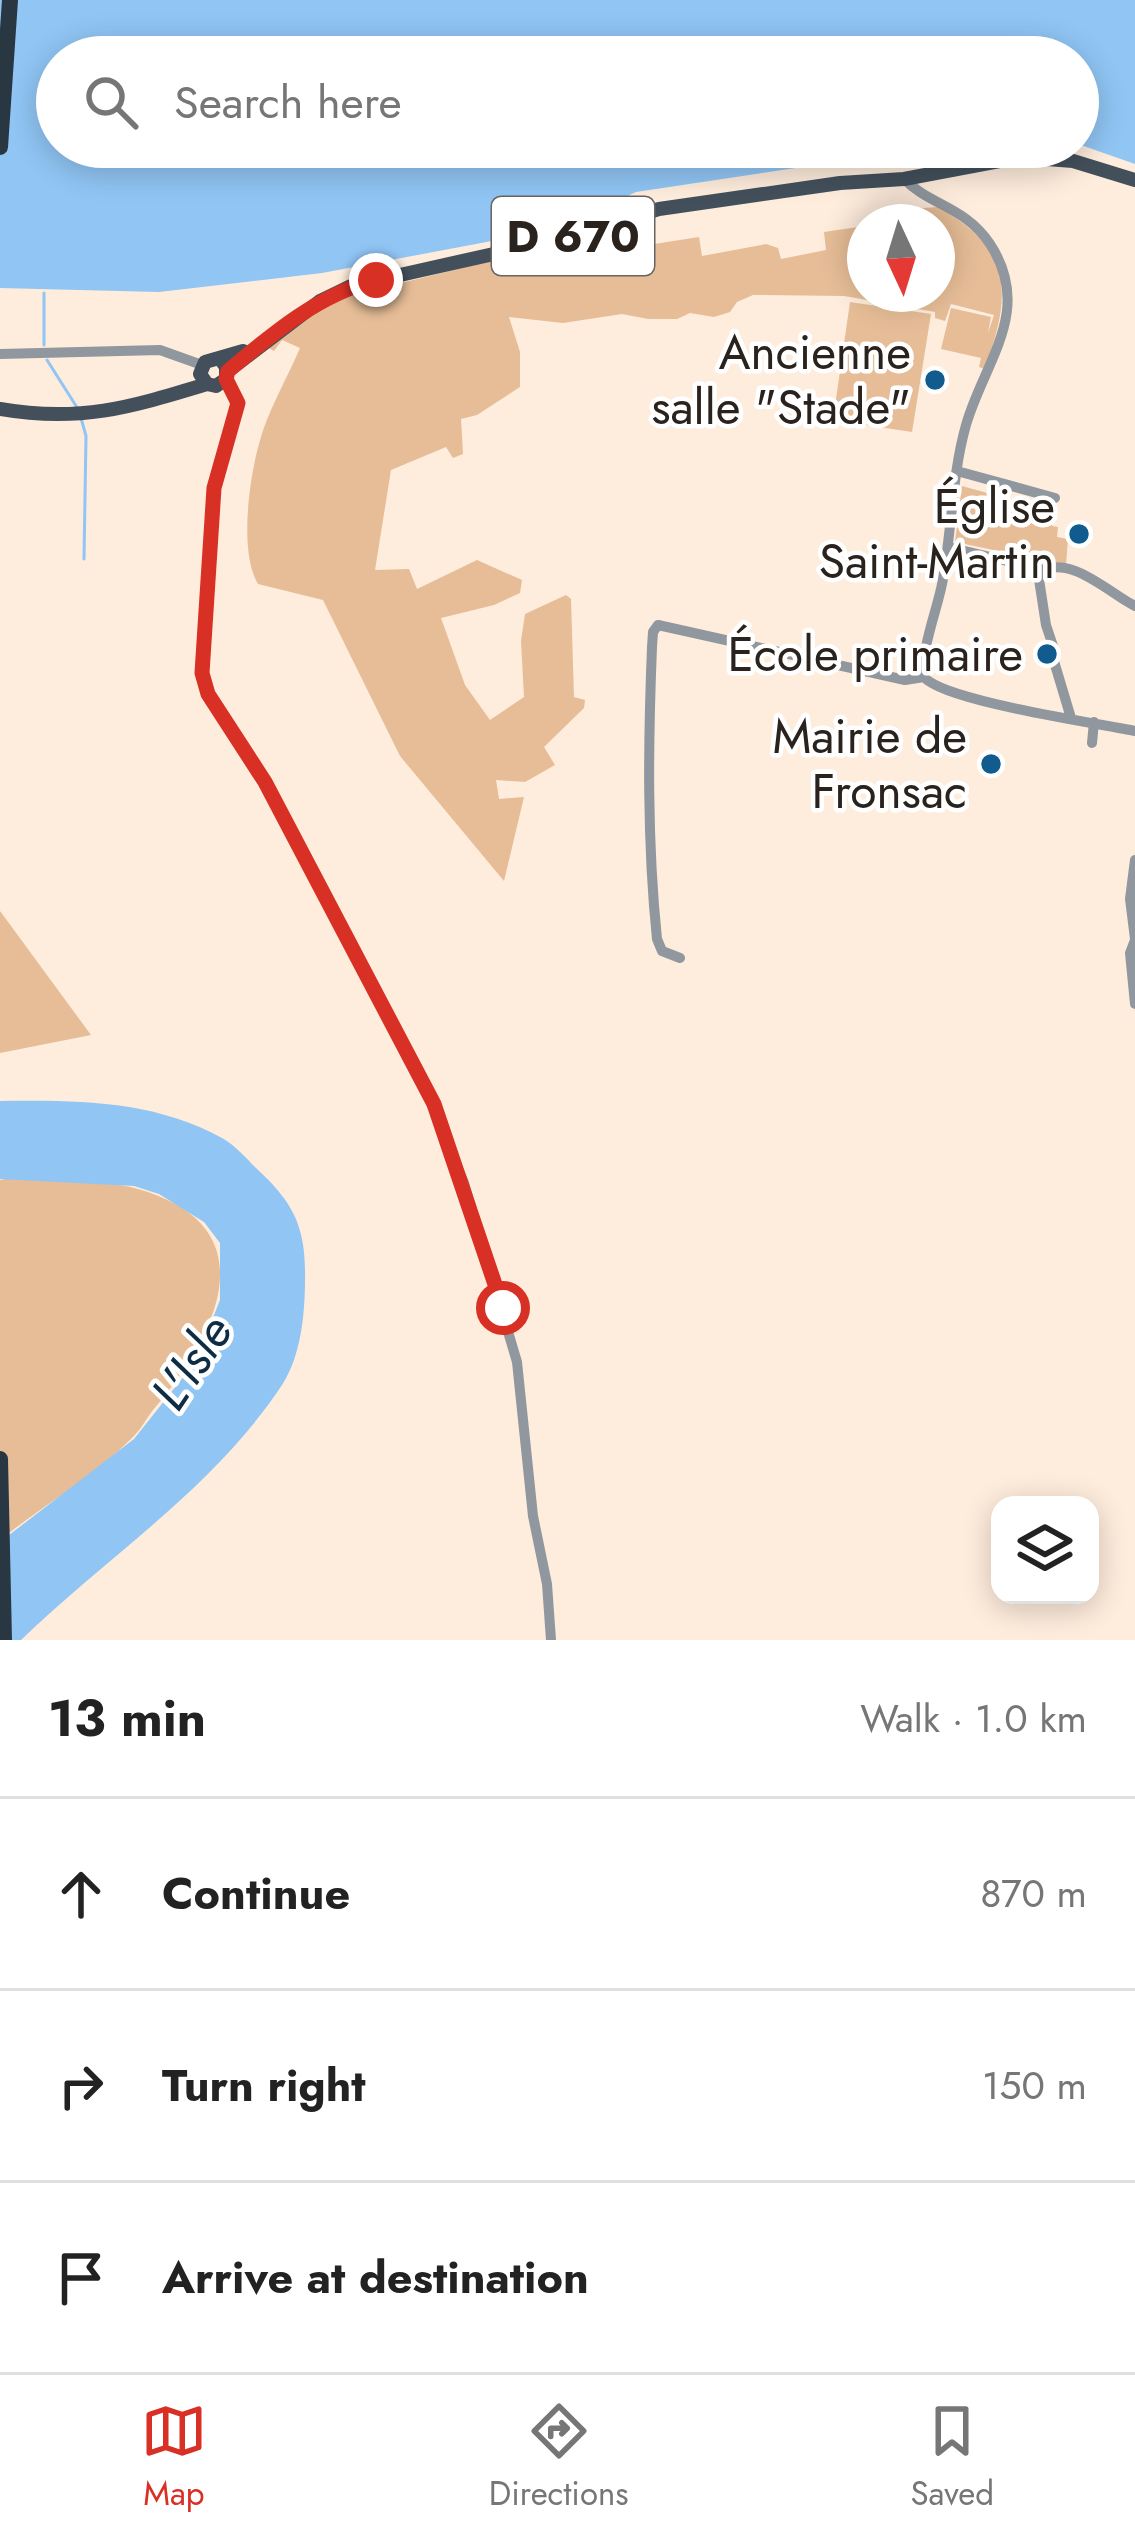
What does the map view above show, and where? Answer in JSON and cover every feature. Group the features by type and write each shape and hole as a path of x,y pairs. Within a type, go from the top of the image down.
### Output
{"highway":[{"path":"0,147 10,0"},
{"path":"0,1459 4,1640"}],"main road":[{"name":"D 670","path":"0,409 58,416 115,412 170,395 214,374 351,286 556,240 659,208 965,168"},
{"name":"D 670","path":"1090,168 1135,180"}],"street":[{"path":"904,179 974,224 991,245 1005,282 1004,336 973,403 923,677"},
{"path":"0,354 160,350 214,374 236,409 212,503 203,684 265,782 416,1066 457,1163 518,1362 551,1640"},
{"path":"957,472 1055,498"},
{"path":"948,547 1041,569 1069,570 1090,577 1135,606"},
{"path":"1041,569 1037,580 1040,599 1071,718"},
{"path":"680,958 662,951 657,939 648,859 651,668 653,632 658,625 905,680 923,677"},
{"path":"923,677 931,685 995,704 1135,730"},
{"path":"1092,743 1094,722"},
{"path":"1135,860 1130,899 1135,1004"}],"shaded area":[{"path":"955,219 994,258 1002,296 985,369 979,367 981,358 941,349 950,312 955,309 991,317 988,333 994,315 955,305"},
{"path":"641,221 648,245 699,237 702,256 766,244 778,248 781,259 826,250 824,232 847,229 847,297 753,295 714,317 690,313 677,319 648,319 622,314 563,323 509,317 520,352 520,387 477,415 461,419 463,454 453,458 446,447 391,470 375,570 409,569 417,589 477,560 522,580 520,593 441,618 465,685 490,720 524,697 521,641 525,614 566,595 571,599 574,697 585,700 584,708 544,747 555,765 525,782 496,780 499,799 524,797 504,881 400,756 323,600 258,584 247,535 252,477 267,420 300,348 282,340 274,351 267,347 332,300 560,244 569,264 619,246 615,228"},
{"path":"849,312 931,314 912,432 833,420"},
{"path":"962,486 1053,511 1057,537 1068,539 1066,565 955,542"},
{"path":"0,911 91,1035 0,1053"},
{"path":"0,1180 123,1185 179,1206 205,1229 218,1256 219,1286 196,1349 137,1432 100,1466 0,1540"}],"water":[{"path":"0,0 1135,0 1135,164 1099,151 1099,36 36,36 36,168 795,168 636,192 593,212 497,240 322,273 159,292 0,288"},
{"path":"0,1101 85,1102 142,1109 222,1138 288,1205 300,1230 305,1261 303,1320 294,1361 255,1422 159,1520 21,1640 0,1640 0,1542 134,1439 196,1361 220,1300 220,1243 204,1222 159,1194 134,1186 0,1179"}],"waterway":[{"path":"44,293 44,345"},
{"path":"47,360 78,409"},
{"path":"81,418 86,436 84,559"}],"place":[{"name":"Ancienne salle \"Stade\"","path":"935,380"},
{"name":"Église Saint-Martin","path":"1079,534"},
{"name":"École primaire","path":"1047,654"},
{"name":"Mairie de Fronsac","path":"991,764"}],"route":[{"path":"376,280 336,292 228,371 226,379 238,403 214,488 203,684 265,782 416,1066 464,1183 503,1308"}],"water label":[{"name":"L'Isle","path":"191,1362"}]}
